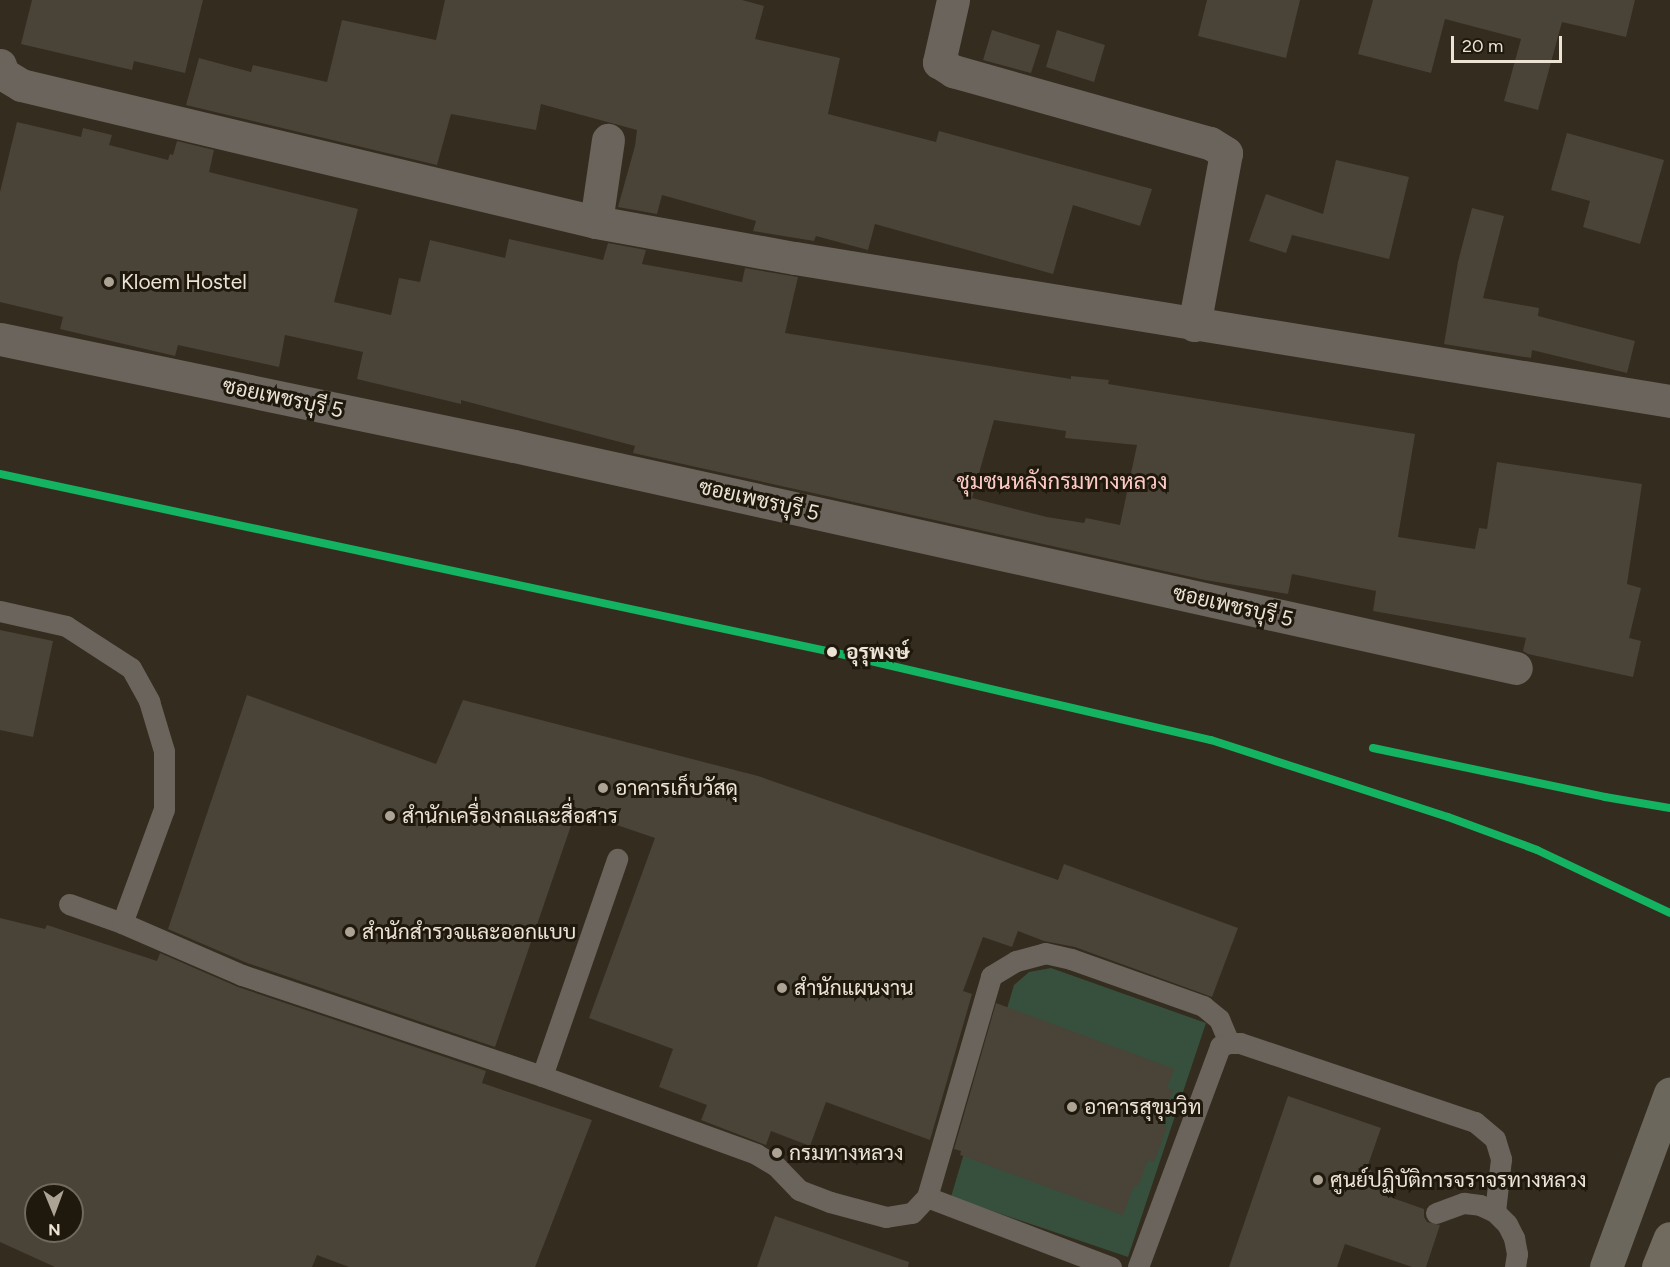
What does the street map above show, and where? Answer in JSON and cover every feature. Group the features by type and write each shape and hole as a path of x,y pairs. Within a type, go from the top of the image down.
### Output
{"highway":[{"path":"1658,1267 1670,1238"}],"main road":[{"path":"1606,1267 1670,1093"}],"street":[{"path":"953,0 939,62 953,71 1210,143 1226,153 1194,325"},
{"path":"0,66 3,74 21,85 596,222 1194,325 1670,401"},
{"path":"596,222 608,140"},
{"name":"ซอยเพชรบุรี 5","path":"0,339 502,444 1516,668"}],"lane":[{"path":"0,611 66,626 131,668 149,701 164,751 164,809 122,923"},
{"path":"542,1076 617,859"},
{"path":"69,904 122,923 242,975 542,1076 756,1154 776,1166 799,1190 830,1202 886,1217 912,1213 927,1197 991,976 1016,962 1046,953 1071,959 1203,1006 1219,1020 1229,1042"},
{"path":"1138,1267 1220,1046 1229,1042 1240,1043 1475,1122 1495,1138 1501,1159 1495,1212"},
{"path":"927,1197 1111,1267"},
{"path":"1436,1213 1448,1206 1464,1203 1480,1205 1495,1212 1507,1224 1514,1238 1517,1254 1515,1267"}],"green space":[{"path":"1051,968 1206,1023 1128,1257 951,1197 1014,985 1029,972"}],"building":[{"path":"32,0 203,0 185,73 134,61 132,70 21,44"},
{"path":"445,0 742,0 764,6 755,39 840,58 828,114 936,142 939,131 1152,189 1140,226 1073,205 1053,274 875,224 868,250 816,236 814,241 753,231 756,221 662,195 657,214 618,207 635,146 637,130 541,104 536,130 451,114 437,165 186,105 199,58 251,72 253,65 327,82 342,20 436,40"},
{"path":"1207,0 1300,0 1286,58 1198,36"},
{"path":"1373,0 1635,0 1626,37 1562,22 1538,110 1504,101 1521,39 1445,19 1431,73 1358,54"},
{"path":"992,30 1040,45 1031,73 983,60"},
{"path":"1057,30 1105,45 1094,82 1046,67"},
{"path":"17,122 81,137 83,128 112,135 109,145 168,160 170,154 173,155 177,141 214,150 209,172 358,209 334,302 391,315 399,278 420,282 430,240 505,258 509,239 603,260 608,243 646,250 642,264 742,282 745,268 798,277 785,333 1071,379 1071,376 1109,380 1108,384 1415,434 1398,537 1475,549 1479,528 1487,529 1497,462 1642,484 1627,584 1641,588 1629,638 1641,641 1633,677 1528,654 1523,651 1526,638 1373,611 1376,591 1292,574 1288,594 1205,580 633,453 635,446 461,400 461,404 357,379 363,352 285,335 279,367 178,345 175,356 60,329 63,317 0,302 0,192","holes":["994,420 1066,431 1065,438 1137,445 1120,525 1086,518 1084,523 1047,517 972,498"]},
{"path":"1567,133 1664,160 1640,244 1583,227 1590,201 1551,190"},
{"path":"1336,160 1409,177 1389,259 1292,235 1286,253 1249,241 1266,194 1323,214"},
{"path":"1472,208 1504,216 1483,298 1539,308 1538,316 1635,341 1627,373 1532,350 1531,358 1444,344 1458,262"},
{"path":"0,630 53,641 33,737 0,730"},
{"path":"247,695 436,764 463,700 758,776 1058,880 1064,864 1238,928 1212,997 1075,947 1044,941 1018,931 1012,947 983,937 963,991 972,994 930,1140 826,1102 810,1146 771,1131 766,1145 701,1120 707,1105 659,1087 673,1049 589,1018 655,838 576,811 495,1047 247,963 168,929"},
{"path":"0,918 45,929 47,925 157,961 160,953 238,987 486,1071 482,1083 592,1120 535,1267 349,1267 317,1255 312,1267 55,1267 0,1242"},
{"name":"อาคารสุขุมวิท","path":"996,1003 1174,1069 1167,1088 1173,1090 1161,1124 1167,1127 1154,1162 1148,1160 1138,1186 1134,1185 1123,1215 960,1155 961,1151 954,1149"},
{"name":"ศูนย์ปฏิบัติการจราจรทางหลวง","path":"1288,1096 1381,1128 1368,1165 1384,1195 1424,1209 1427,1222 1440,1225 1426,1267 1412,1267 1345,1244 1337,1267 1229,1267"},
{"path":"775,1216 909,1262 908,1267 757,1267"}],"transit line":[{"path":"0,474 832,652 1211,740 1448,817 1537,850 1670,913"},
{"path":"1373,748 1605,797 1670,808"}],"place":[{"name":"Kloem Hostel","path":"109,282"},
{"name":"อุรุพงษ์","path":"832,652"},
{"name":"อาคารเก็บวัสดุ","path":"603,788"},
{"name":"สำนักเครื่องกลและสื่อสาร","path":"390,816"},
{"name":"สำนักสำรวจและออกแบบ","path":"350,932"},
{"name":"สำนักแผนงาน","path":"782,988"},
{"name":"อาคารสุขุมวิท","path":"1072,1107"},
{"name":"กรมทางหลวง","path":"777,1153"},
{"name":"ศูนย์ปฏิบัติการจราจรทางหลวง","path":"1318,1180"}],"district":[{"name":"ชุมชนหลังกรมทางหลวง","path":"1062,482"}]}
